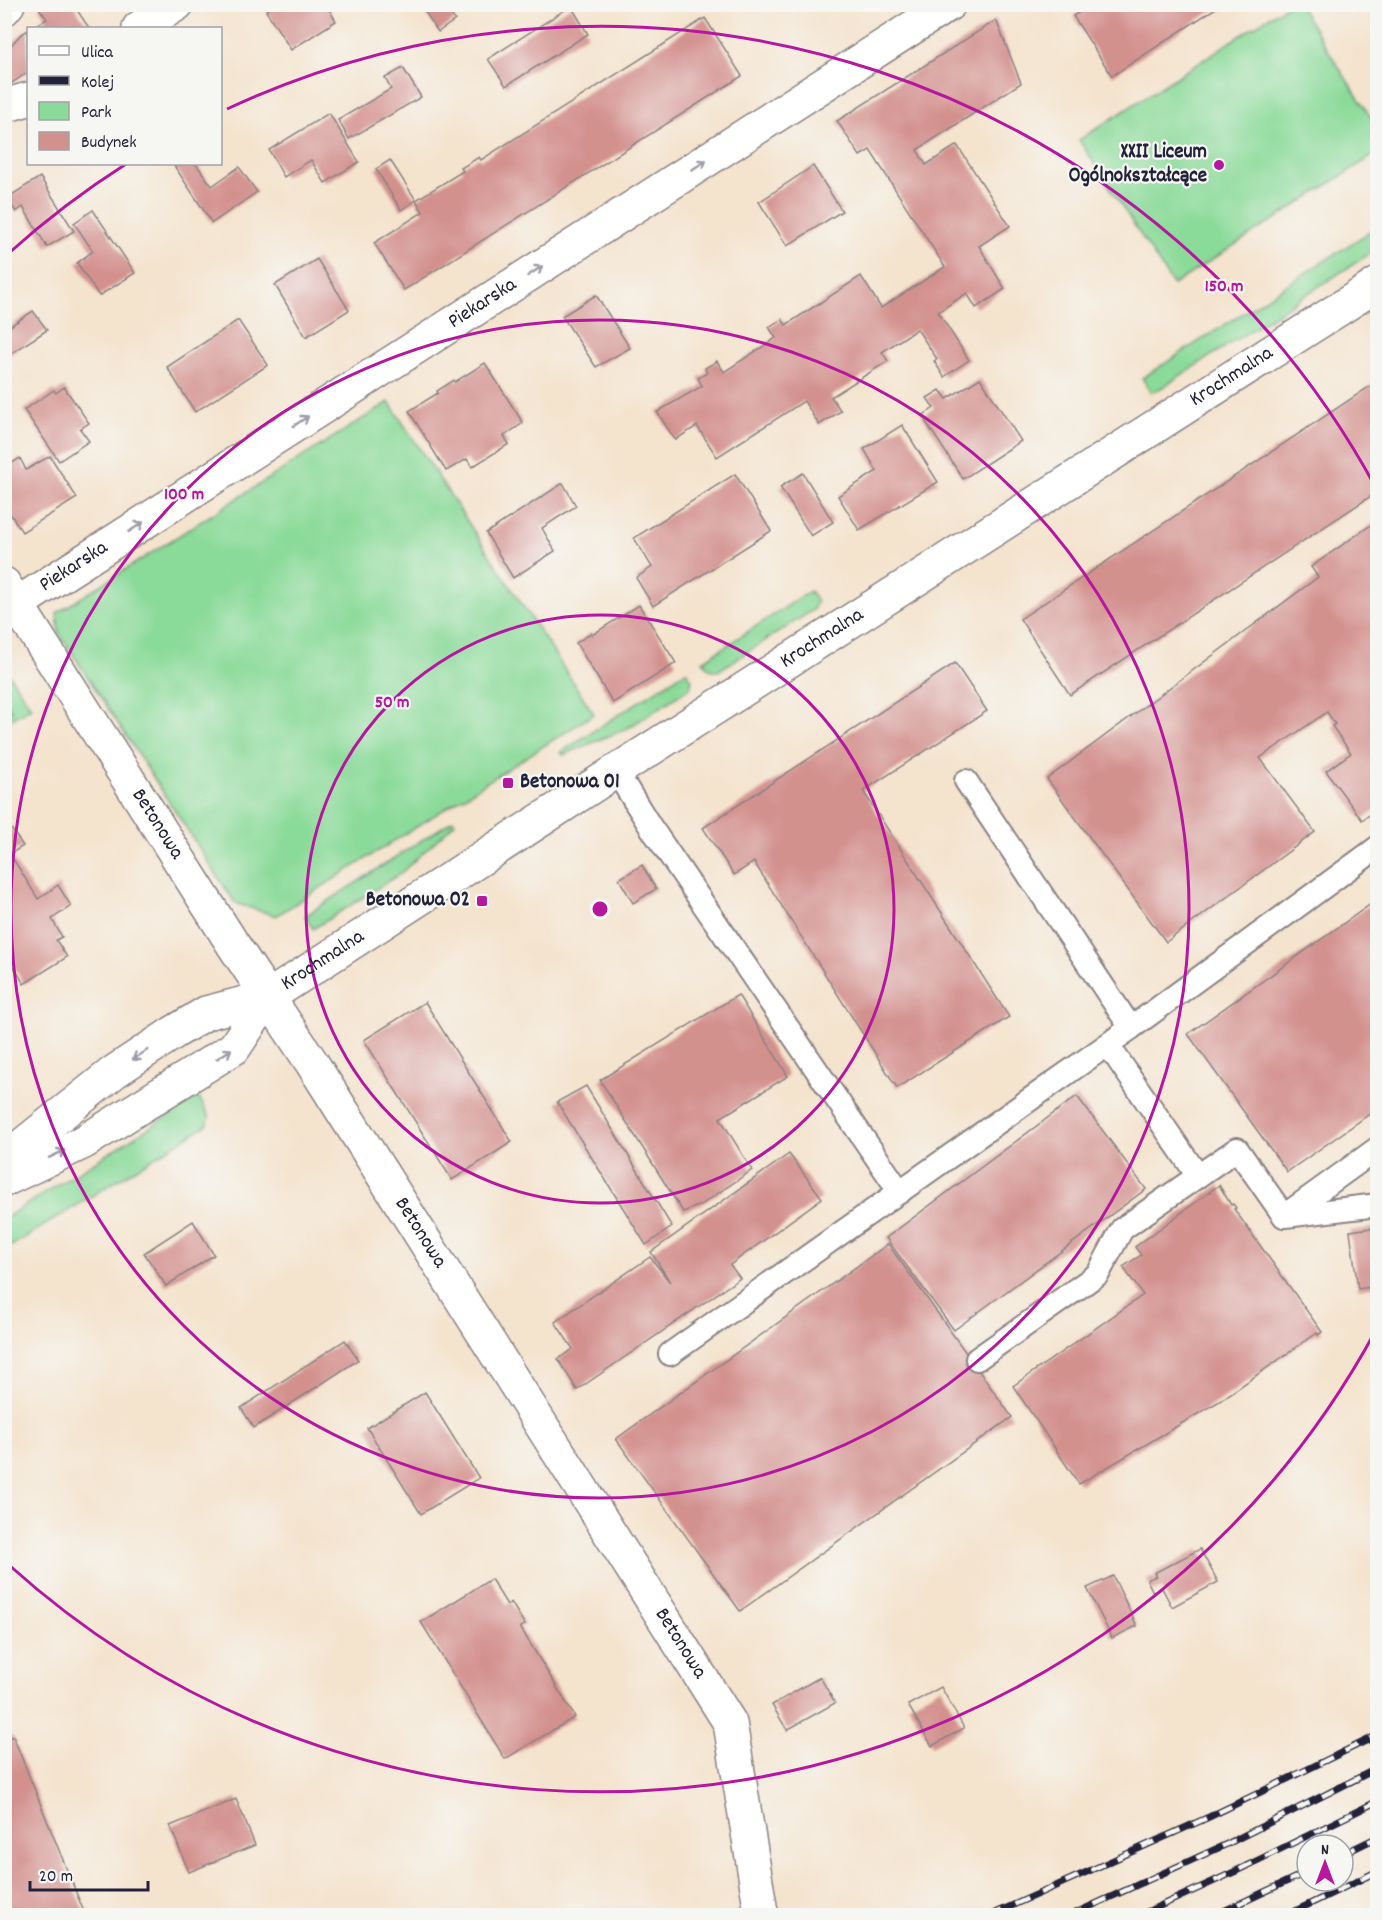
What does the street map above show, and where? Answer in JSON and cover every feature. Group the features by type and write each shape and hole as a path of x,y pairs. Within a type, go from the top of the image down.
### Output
{"street":[{"path":"4,9 9,4"},
{"path":"141,27 177,4"},
{"name":"Piekarska","path":"11,594 949,4"},
{"path":"4,106 27,99"},
{"name":"Krochmalna","path":"4,1160 114,1072 173,1033 206,1013 268,997 616,771 1377,284"},
{"name":"Betonowa","path":"11,594 730,1723 761,1912"},
{"name":"Krochmalna","path":"4,1180 84,1142 234,1048 268,997"}],"lane":[{"path":"616,771 650,826 900,1192"},
{"path":"966,781 1131,1028"},
{"path":"670,1354 1108,1045 1377,847"},
{"path":"1108,1045 1198,1176"},
{"path":"1284,1216 1377,1148"},
{"path":"977,1359 1098,1275 1122,1229 1237,1149 1284,1216"},
{"path":"1284,1216 1377,1205"}],"green space":[{"path":"1289,4 1299,5 1377,127 1377,153 1173,285 1079,140"},
{"path":"1377,227 1377,249 1158,390 1151,392 1142,378"},
{"path":"389,402 594,714 276,916 235,903 59,633 57,613"},
{"path":"810,591 817,601 813,610 718,671 709,669 703,661"},
{"path":"4,667 31,707 5,723 5,716 12,711 5,700"},
{"path":"686,671 692,680 690,688 628,728 563,755 561,752"},
{"path":"453,820 455,823 400,874 313,929 305,916"},
{"path":"198,1097 209,1115 208,1124 5,1250 5,1218"}],"building":[{"path":"43,4 73,4 88,27 33,27 47,19 39,8"},
{"path":"276,4 326,4 336,21 291,50 266,11"},
{"path":"420,4 451,4 446,8 455,20 438,32"},
{"path":"1092,4 1222,4 1112,76 1073,16"},
{"path":"571,6 588,34 506,86 488,59"},
{"path":"705,18 742,76 404,290 374,243 423,212 416,200 463,171 461,168 479,157 481,160"},
{"path":"996,20 1021,83 917,150 926,165 957,145 1010,226 979,246 1005,289 976,308 967,293 938,312 969,360 944,377 934,361 937,359 917,329 882,352 888,361 831,397 841,411 819,425 804,401 717,457 697,426 675,440 657,412 702,386 698,378 707,373 705,368 717,361 724,372 776,338 769,327 782,319 786,325 861,276 881,308 945,267 870,150 860,156 837,121"},
{"path":"27,31 27,73 6,87 4,53"},
{"path":"403,68 421,97 349,139 338,120 391,89 385,78"},
{"path":"329,113 359,162 325,183 311,160 284,177 269,150"},
{"path":"390,160 416,200 401,210 376,169"},
{"path":"174,165 197,165 212,186 239,167 257,192 212,223"},
{"path":"813,166 842,211 787,246 759,202"},
{"path":"40,177 74,231 47,247 23,207 16,212 7,198"},
{"path":"93,210 135,273 99,296 77,263 93,251 74,223"},
{"path":"317,259 349,310 306,337 275,285"},
{"path":"596,295 630,348 596,367 562,316"},
{"path":"33,311 47,330 6,357 4,330"},
{"path":"238,320 268,365 195,412 167,367"},
{"path":"485,363 523,423 504,436 509,444 472,467 467,459 446,471 409,411 454,380 455,382"},
{"path":"980,378 1021,441 963,479 922,416 934,408 927,398 940,390 947,399"},
{"path":"1378,381 1378,504 1371,496 1070,695 1020,619"},
{"path":"64,387 89,423 80,429 89,441 59,461 24,410 54,390 56,393"},
{"path":"902,425 938,482 859,530 838,496 877,471 864,449"},
{"path":"50,456 77,498 22,532 4,504 4,468 20,458 26,470"},
{"path":"803,473 833,522 811,536 780,487"},
{"path":"735,474 771,531 653,606 636,578 652,567 634,538"},
{"path":"563,483 576,506 542,528 555,551 513,578 486,533"},
{"path":"1378,520 1378,809 1362,820 1326,771 1351,753 1332,726 1335,724 1327,712 1260,758 1315,832 1166,942 1047,779 1318,577 1311,567"},
{"path":"639,605 676,663 613,703 576,643"},
{"path":"955,663 987,711 863,791 1009,1017 897,1088 754,862 734,875 703,828"},
{"path":"6,821 23,846 10,854 38,899 58,885 71,906 52,919 62,937 56,940 67,957 24,984 14,967 7,971 4,966 4,822"},
{"path":"642,865 656,889 633,903 619,879"},
{"path":"1378,899 1378,1108 1287,1172 1188,1034"},
{"path":"738,995 788,1076 720,1118 752,1170 701,1205 683,1212 600,1080"},
{"path":"425,1002 512,1142 452,1180 364,1040"},
{"path":"586,1086 672,1227 646,1245 557,1102"},
{"path":"1077,1096 1146,1189 954,1330 886,1238"},
{"path":"789,1154 822,1198 730,1265 740,1278 577,1390 558,1359 573,1349 555,1322 650,1257 670,1282 651,1252"},
{"path":"1219,1185 1322,1332 1318,1335 1317,1333 1218,1402 1079,1484 1013,1386 1143,1295 1123,1267 1141,1255 1135,1247"},
{"path":"193,1221 214,1255 166,1286 144,1253"},
{"path":"1378,1227 1378,1286 1358,1289 1350,1231"},
{"path":"888,1244 1012,1417 740,1611 616,1439"},
{"path":"345,1340 358,1360 254,1428 241,1408"},
{"path":"425,1392 479,1478 421,1514 367,1428"},
{"path":"1200,1549 1218,1582 1172,1607 1162,1588 1153,1592 1147,1580 1156,1576 1154,1573"},
{"path":"1113,1576 1137,1626 1112,1638 1087,1588"},
{"path":"491,1579 507,1605 511,1602 525,1625 520,1627 575,1717 505,1759 421,1622"},
{"path":"820,1677 835,1703 787,1730 772,1705"},
{"path":"941,1687 964,1728 932,1746 908,1705"},
{"path":"13,1736 84,1912 85,1914 92,1912 93,1916 4,1916 4,1740"},
{"path":"236,1799 255,1845 189,1872 170,1826"}],"railway":[{"path":"989,1916 1209,1817 1378,1735"},
{"path":"1069,1916 1227,1844 1378,1768"},
{"path":"1138,1916 1234,1872 1378,1801"},
{"path":"1355,1848 1378,1837"},
{"path":"1285,1916 1378,1871"},
{"path":"1213,1916 1295,1878"}],"place":[{"name":"XXII Liceum Ogólnokształcące","path":"1219,165"},
{"name":"Betonowa 01","path":"508,783"},
{"name":"Betonowa 02","path":"482,901"}]}
